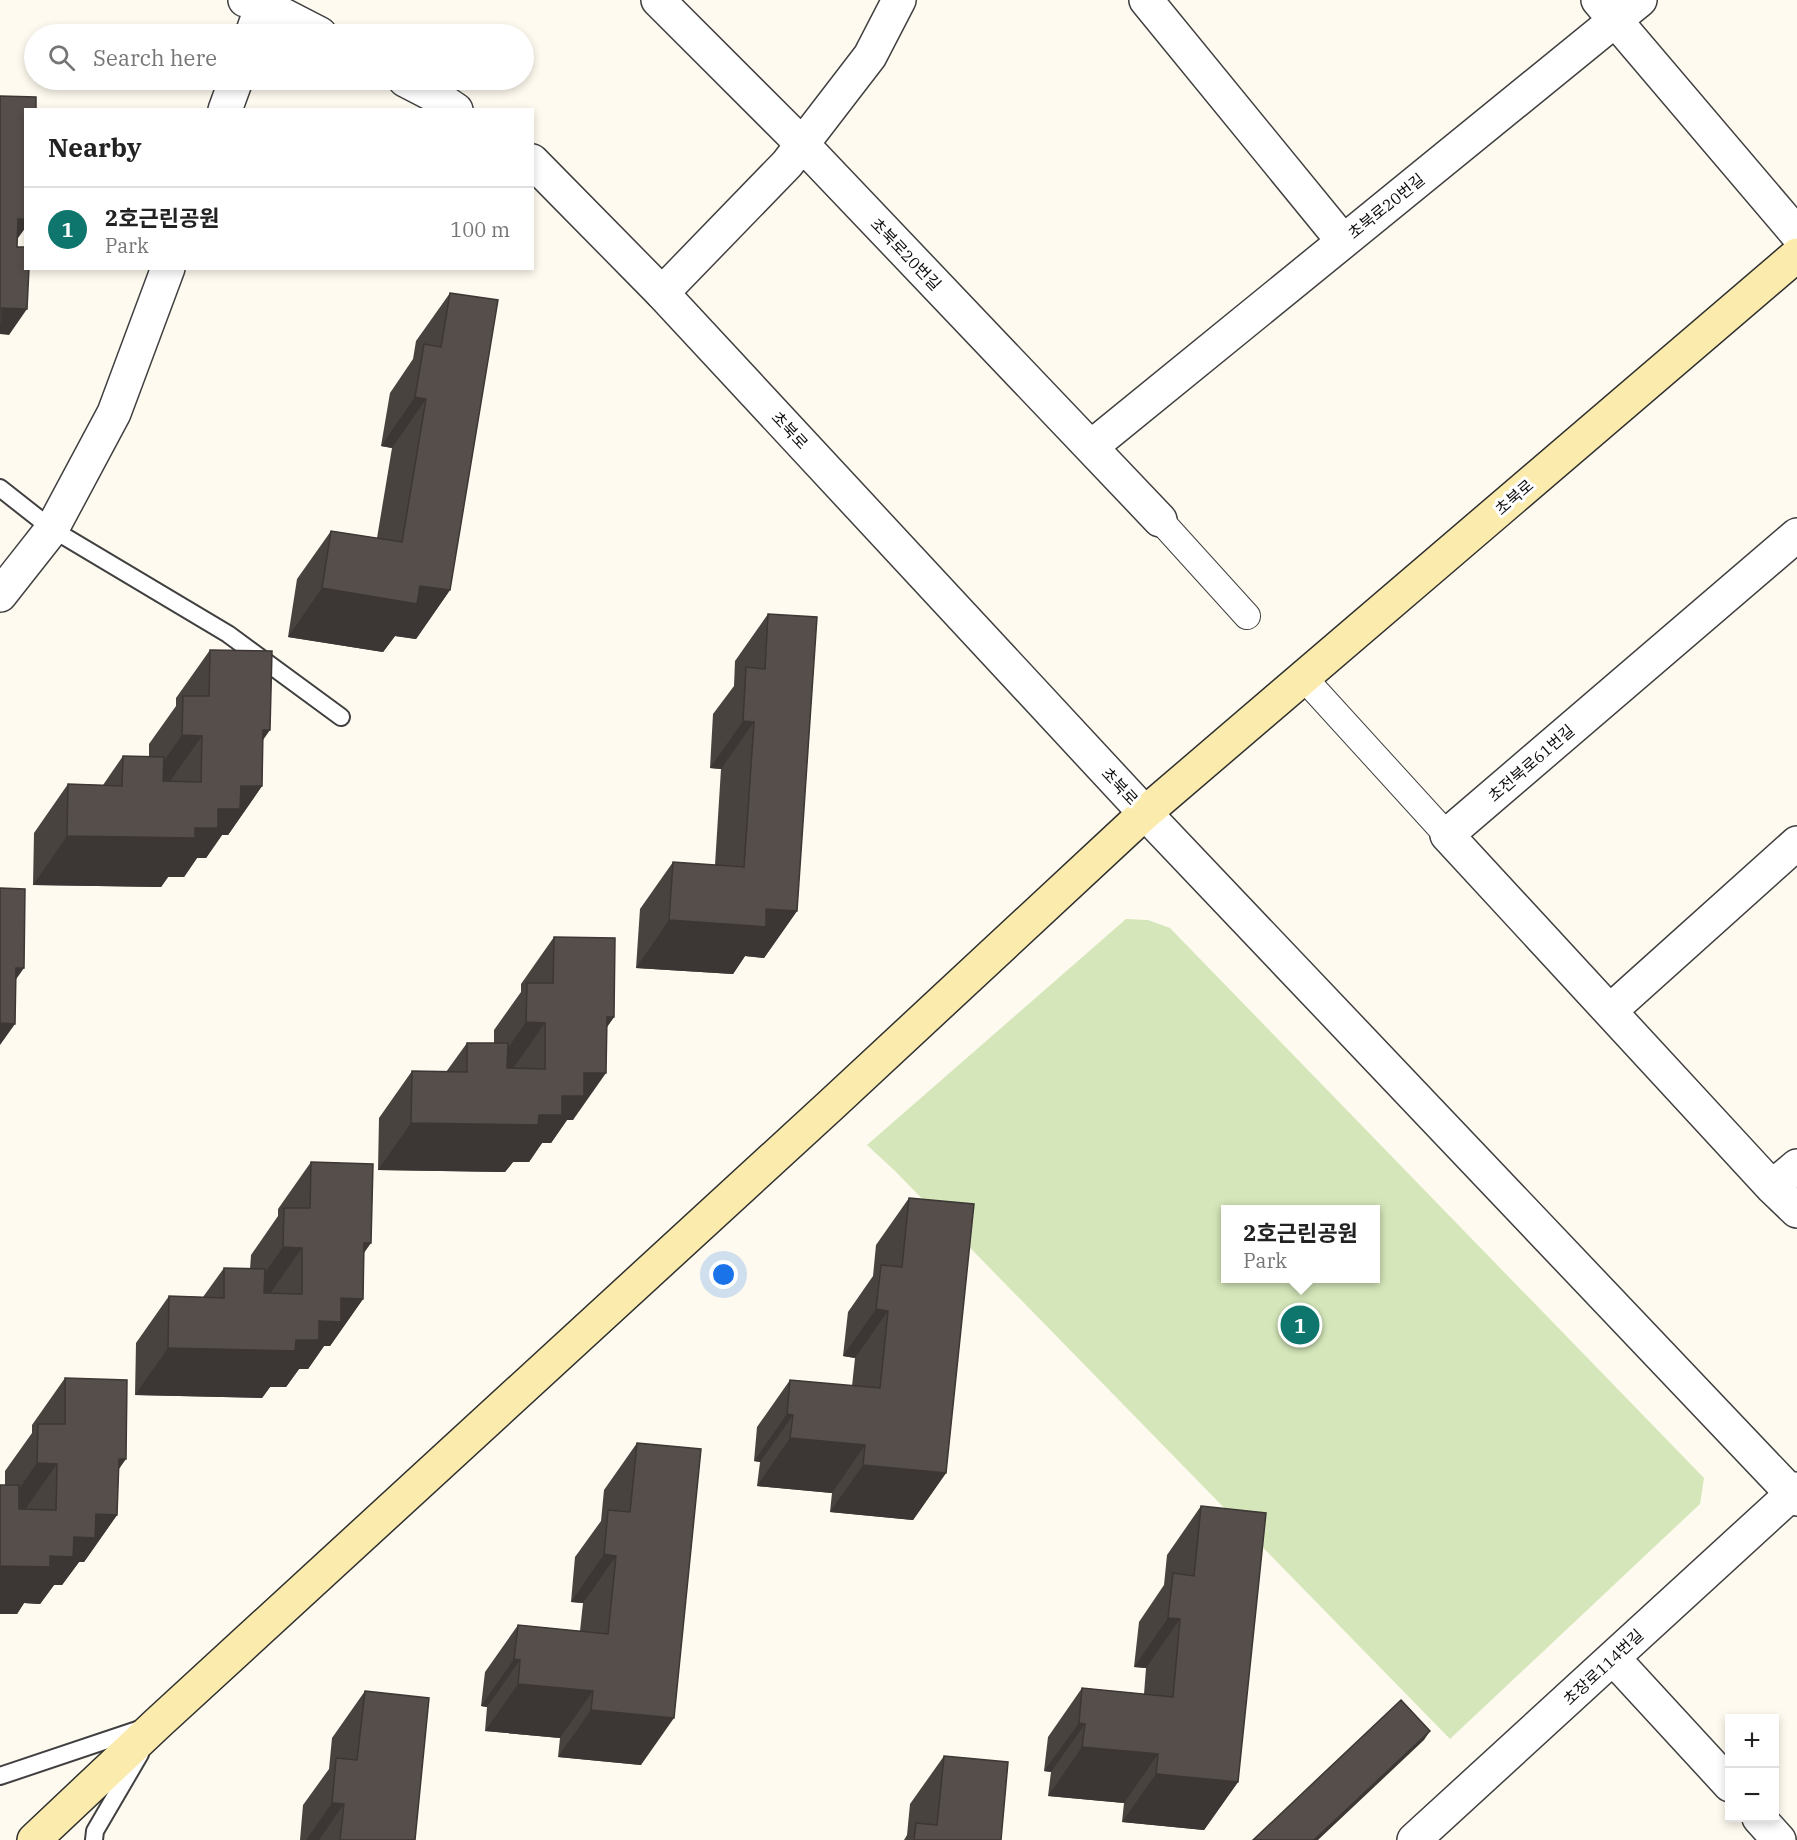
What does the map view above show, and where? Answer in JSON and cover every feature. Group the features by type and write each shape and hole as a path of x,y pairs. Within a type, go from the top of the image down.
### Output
{"main road":[{"name":"초북로","path":"1145,813 1797,255"},
{"path":"34,1840 1145,813"}],"street":[{"name":"초북로20번길","path":"658,0 802,144 1160,520"},
{"path":"662,293 786,164 870,56 899,0"},
{"name":"초북로20번길","path":"1146,0 1343,241 1606,10 1640,0"},
{"path":"254,24 257,1 301,24"},
{"path":"1606,10 1797,234"},
{"path":"226,108 232,90"},
{"path":"424,90 453,108"},
{"name":"초북로","path":"534,163 662,293 1145,813"},
{"path":"1090,447 1343,241"},
{"path":"0,595 52,529 114,413 167,270"},
{"path":"1160,520 1247,616"},
{"name":"초전북로61번길","path":"1447,835 1797,535"},
{"path":"1303,677 1772,1187 1797,1211"},
{"path":"1145,813 1795,1494"},
{"path":"1610,1011 1797,843"},
{"path":"1772,1187 1797,1166"},
{"name":"초장로114번길","path":"1414,1840 1795,1494"},
{"path":"1613,1658 1725,1780"}],"lane":[{"path":"0,488 52,529 228,634 341,717"},
{"path":"0,1776 158,1723"},
{"path":"94,1840 95,1831 158,1723"}],"green space":[{"path":"1126,919 1148,920 1170,928 1704,1478 1700,1504 1450,1739 867,1145"}],"building":[{"path":"0,96 36,97 36,108 24,108 24,219 18,219 17,247 24,247 24,270 29,270 27,309 2,308 2,324 0,324"},
{"path":"450,293 498,300 450,590 420,586 417,604 322,588 331,531 402,542 426,399 415,397 424,344 441,347"},
{"path":"768,614 817,617 797,911 766,909 766,927 669,920 673,862 744,867 754,722 743,721 746,667 765,669"},
{"path":"210,650 272,651 270,730 263,730 262,786 241,786 240,809 218,809 218,828 195,828 195,838 67,836 68,784 122,786 123,756 164,757 163,781 201,782 202,736 182,735 183,696 209,696"},
{"path":"0,888 25,889 24,968 16,968 15,1024 0,1023"},
{"path":"554,937 615,938 614,1017 607,1017 606,1073 584,1073 584,1096 562,1096 562,1115 539,1115 538,1125 411,1123 412,1071 467,1072 467,1043 508,1043 507,1068 545,1069 545,1023 526,1022 527,983 553,983"},
{"path":"311,1162 373,1164 371,1243 364,1243 363,1299 341,1298 341,1322 319,1321 319,1340 296,1340 295,1351 168,1348 169,1296 224,1298 224,1268 265,1269 264,1293 302,1294 302,1248 283,1247 284,1208 310,1208"},
{"path":"909,1198 974,1204 946,1473 863,1465 865,1445 790,1438 793,1415 787,1414 790,1380 880,1388 888,1311 876,1309 881,1265 902,1267"},
{"path":"65,1378 127,1380 126,1459 119,1459 117,1515 96,1514 95,1538 74,1537 73,1557 50,1556 50,1567 0,1566 0,1485 19,1485 19,1509 56,1510 57,1464 37,1463 38,1424 65,1424"},
{"path":"637,1443 701,1449 674,1718 591,1710 593,1691 518,1684 520,1660 514,1659 518,1625 608,1634 616,1556 604,1554 608,1510 630,1512"},
{"path":"1201,1506 1266,1513 1238,1782 1156,1774 1158,1754 1082,1747 1085,1724 1079,1723 1082,1688 1173,1697 1180,1619 1168,1618 1173,1573 1194,1576"},
{"path":"365,1691 429,1698 415,1840 340,1840 344,1804 332,1803 336,1758 357,1760"},
{"path":"1401,1700 1430,1731 1314,1840 1253,1840"},
{"path":"944,1756 1008,1762 1001,1840 914,1840 916,1823 937,1825"}],"place":[{"name":"2호근린공원","path":"1300,1325"}]}
